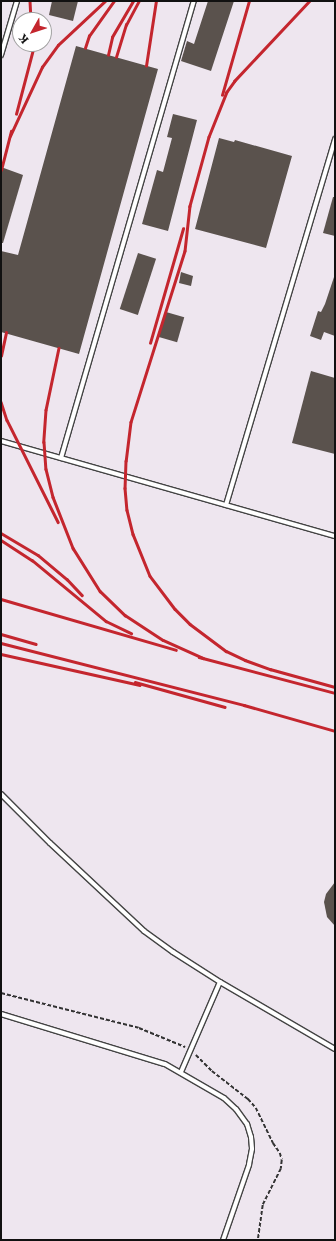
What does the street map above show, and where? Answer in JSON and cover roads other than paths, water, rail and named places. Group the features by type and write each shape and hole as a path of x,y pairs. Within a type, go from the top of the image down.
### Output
{"lane":[{"path":"1,55 17,1"},
{"path":"61,458 194,1"},
{"path":"226,505 335,140"},
{"path":"1,441 335,536"},
{"path":"1,794 120,910 173,952 220,982 335,1049"},
{"path":"181,1072 220,982"},
{"path":"1,1014 151,1058 181,1072 224,1098 236,1109 247,1124 251,1137 252,1149 249,1165 223,1240"}],"railway":[{"path":"30,1 31,12"},
{"path":"10,136 42,67 58,45 105,1"},
{"path":"85,48 89,36 114,1"},
{"path":"108,55 112,37 133,1"},
{"path":"116,57 126,25 139,1"},
{"path":"146,66 156,1"},
{"path":"222,95 249,1"},
{"path":"310,1 235,81 227,92 209,137 190,206 185,251 131,422 126,461 125,488 127,510 133,534 150,576 175,609 190,624 226,651 245,660 270,669 335,687"},
{"path":"16,114 32,52"},
{"path":"1,170 11,131"},
{"path":"150,343 183,229"},
{"path":"1,356 6,333"},
{"path":"59,348 46,410 44,442 46,469 53,497 73,548 100,591 125,615 163,640 203,658"},
{"path":"1,402 7,420 58,522"},
{"path":"1,533 38,555 67,579 82,595"},
{"path":"1,540 32,560 106,621 131,633"},
{"path":"1,599 176,650"},
{"path":"1,634 36,644"},
{"path":"1,643 244,705 335,731"},
{"path":"1,654 140,685"},
{"path":"199,657 335,693"},
{"path":"135,682 225,707"}]}
